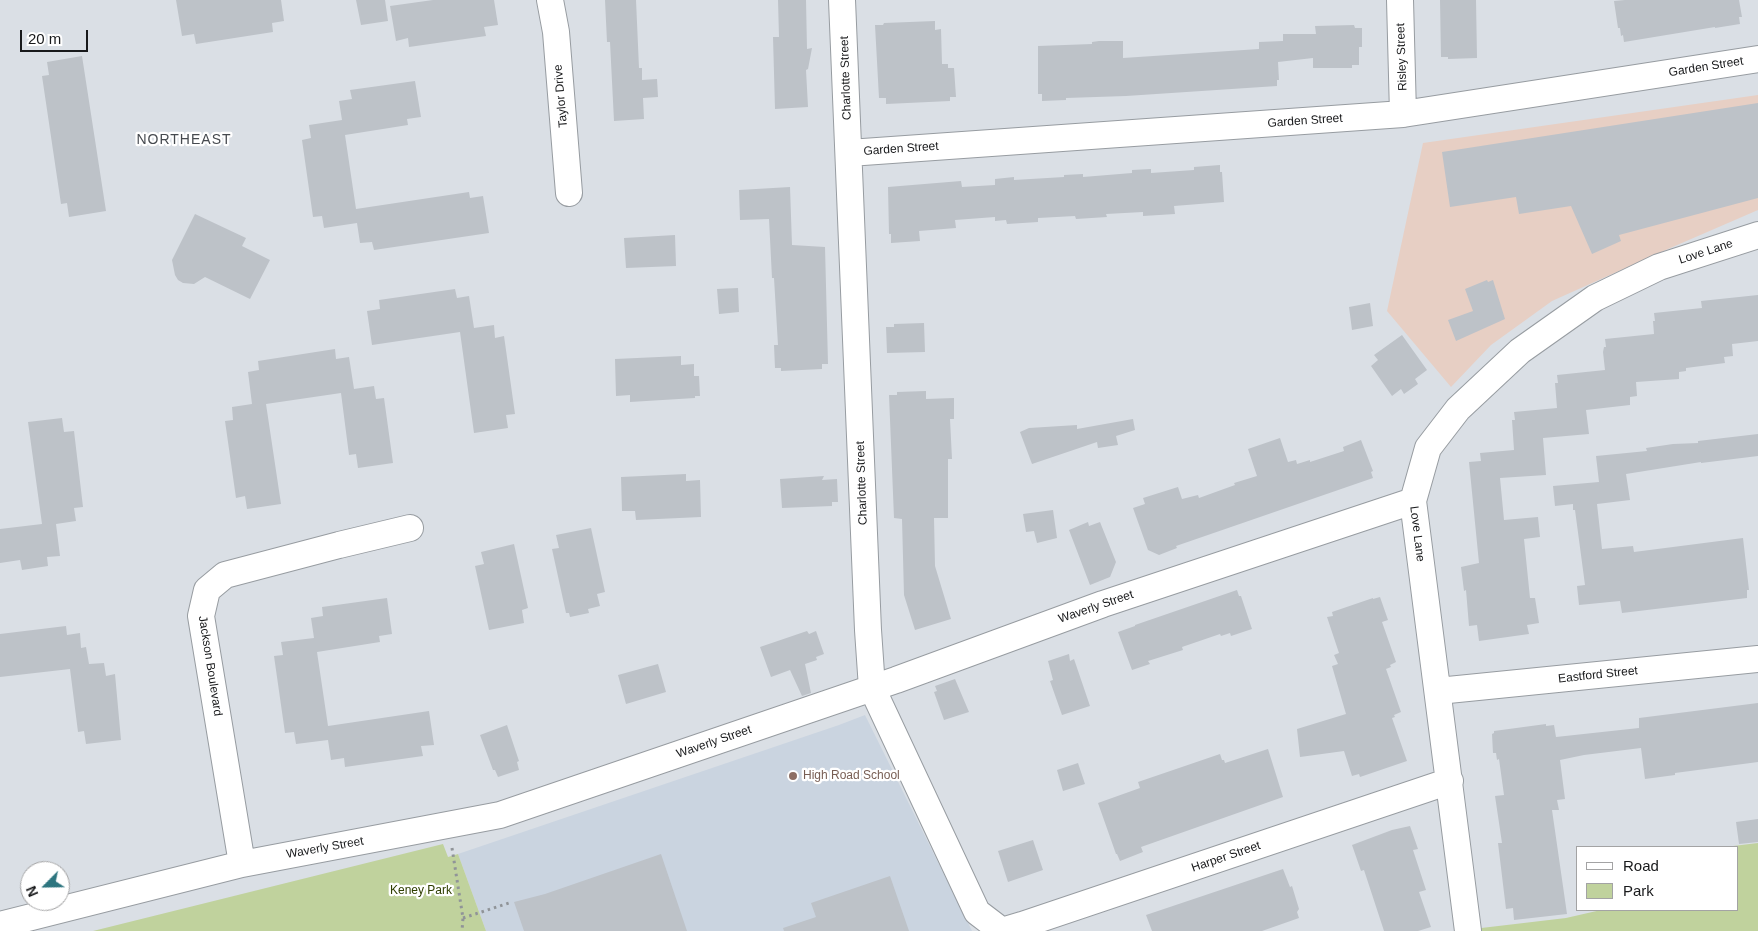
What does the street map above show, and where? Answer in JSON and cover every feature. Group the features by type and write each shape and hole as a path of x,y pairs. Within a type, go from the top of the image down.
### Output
{"street":[{"name":"Taylor Drive","path":"550,0 556,32 569,193"},
{"name":"Charlotte Street","path":"842,0 872,688 976,912 1002,930"},
{"name":"Risley Street","path":"1400,0 1403,114"},
{"name":"Garden Street","path":"849,153 1403,114 1758,59"},
{"name":"Love Lane","path":"1468,931 1413,501 1428,448 1458,409 1520,351 1595,298 1651,271 1758,235"},
{"name":"Waverly Street","path":"0,925 242,864 500,815 872,688 1103,604 1413,501"},
{"name":"Jackson Boulevard","path":"242,864 201,616 207,590 225,575 410,528"},
{"name":"Eastford Street","path":"1438,691 1758,659"},
{"name":"Harper Street","path":"1002,930 1022,926 1450,781"}],"path":[{"path":"448,825 463,918 462,931"},
{"path":"463,918 509,903"}],"shaded area":[{"path":"1758,95 1758,210 1552,301 1491,345 1451,387 1387,311 1423,143"},
{"name":"High Road School","path":"865,715 972,931 486,931 458,854"}],"green space":[{"path":"1758,843 1758,931 1456,931 1566,918 1597,911 1738,911 1738,846 1733,846"},
{"name":"Keney Park","path":"443,844 448,857 458,854 486,931 93,931"}],"building":[{"path":"176,0 281,0 284,21 272,23 273,32 196,44 194,34 182,36"},
{"path":"356,0 385,0 388,21 361,25"},
{"path":"433,0 494,0 498,25 484,27 486,36 409,47 408,38 396,41 390,6"},
{"path":"605,0 636,0 639,68 642,68 642,80 657,79 658,97 643,98 644,119 614,121 610,42 607,42"},
{"path":"778,0 806,0 807,49 812,48 808,69 806,70 808,107 775,109 773,37 779,37"},
{"path":"1440,0 1476,0 1477,58 1448,59 1448,57 1441,57"},
{"path":"1739,0 1742,17 1739,17 1740,24 1624,42 1620,28 1618,28 1614,1"},
{"path":"935,21 935,30 941,29 942,64 948,64 948,68 954,68 956,97 950,97 950,101 886,104 886,98 879,98 875,25"},
{"path":"1354,25 1355,28 1362,28 1362,47 1359,47 1359,65 1352,65 1352,68 1313,68 1313,58 1278,62 1279,80 1277,80 1277,86 1042,101 1042,94 1038,94 1038,46 1123,41 1123,58 1259,49 1259,42 1283,41 1283,34 1316,34 1315,26"},
{"path":"82,56 106,211 69,217 67,203 61,204 42,76 49,75 47,62"},
{"path":"415,81 421,117 407,119 408,125 345,135 356,209 469,192 470,198 483,196 489,233 374,250 372,242 360,243 357,223 324,228 322,216 313,217 302,140 311,138 309,125 342,120 339,101 352,99 350,90"},
{"path":"1758,103 1758,198 1619,235 1621,241 1592,254 1571,206 1519,214 1516,197 1450,207 1442,152"},
{"path":"1220,165 1224,202 1174,206 1175,214 1143,216 1143,212 1106,214 1107,217 1076,219 1075,216 1038,218 1038,222 1007,224 1006,220 995,221 995,217 955,220 956,228 919,231 920,241 891,243 891,234 889,234 888,187 961,181 962,187 995,185 995,179 1014,177 1014,180 1083,174 1083,177 1132,173 1132,170 1151,169 1151,173 1194,170 1194,167"},
{"path":"790,187 792,245 825,247 828,364 822,364 822,369 781,371 781,368 775,368 774,345 778,345 769,219 740,220 739,190"},
{"path":"195,214 246,238 242,246 270,260 250,299 205,277 194,284 183,283 178,280 172,260"},
{"path":"675,235 676,266 626,268 624,238"},
{"path":"1487,280 1488,282 1493,280 1505,319 1456,341 1448,320 1473,311 1465,289"},
{"path":"738,288 739,312 719,314 717,289"},
{"path":"455,289 457,298 469,296 474,328 494,325 495,338 504,336 515,414 506,415 508,428 474,433 460,332 372,345 367,311 380,309 379,300"},
{"path":"1758,295 1758,341 1732,344 1733,356 1724,357 1725,363 1686,368 1686,371 1679,372 1679,379 1636,382 1637,396 1630,397 1630,405 1586,410 1589,434 1543,438 1546,475 1500,478 1504,520 1538,517 1540,537 1524,539 1530,598 1535,598 1539,623 1527,625 1529,634 1479,641 1477,625 1469,626 1466,590 1464,591 1461,567 1479,563 1469,462 1481,461 1480,453 1514,450 1512,420 1515,420 1514,412 1557,408 1555,383 1558,383 1557,375 1605,370 1603,352 1604,347 1606,347 1605,339 1654,334 1654,313 1702,308 1701,301"},
{"path":"1370,303 1373,326 1352,330 1349,307"},
{"path":"924,323 925,352 887,353 886,327 894,327 894,324"},
{"path":"1402,335 1427,370 1415,379 1418,384 1404,394 1401,389 1392,396 1371,366 1378,360 1374,355"},
{"path":"335,349 336,359 349,357 354,389 374,386 376,399 384,398 393,463 358,468 356,454 349,455 341,393 266,404 281,504 247,509 245,496 236,498 225,421 233,420 232,407 252,404 248,372 259,370 258,361"},
{"path":"681,356 681,365 694,364 694,376 699,376 700,396 695,396 695,398 630,402 630,395 616,396 615,359"},
{"path":"926,391 926,399 954,398 954,419 950,419 952,459 948,459 948,518 934,518 935,566 951,619 915,630 904,595 902,519 894,518 889,395 897,395 897,392"},
{"path":"62,418 64,432 74,431 83,507 74,508 76,521 56,524 60,556 47,557 48,566 22,570 20,560 0,563 0,529 42,524 28,422"},
{"path":"1133,419 1135,430 1116,436 1118,445 1098,448 1097,442 1032,464 1020,432 1029,428 1077,425 1077,429"},
{"path":"1758,434 1758,456 1701,462 1626,474 1630,500 1597,504 1602,549 1633,546 1634,552 1743,538 1749,590 1747,590 1747,598 1622,613 1620,601 1579,605 1577,586 1585,585 1575,510 1573,510 1573,504 1555,506 1553,486 1599,482 1596,456 1647,451 1646,448"},
{"path":"1280,438 1288,462 1296,460 1297,464 1310,460 1310,462 1344,451 1343,447 1361,440 1373,471 1371,472 1373,478 1176,546 1177,548 1159,555 1148,550 1133,508 1145,504 1143,498 1178,487 1182,499 1198,495 1199,498 1235,485 1234,483 1257,476 1248,449"},
{"path":"686,474 686,481 700,480 701,517 636,520 635,511 622,511 621,477"},
{"path":"824,476 822,480 837,479 838,502 832,502 832,506 782,508 780,479"},
{"path":"1053,510 1057,538 1037,543 1034,531 1026,532 1023,514"},
{"path":"1088,522 1089,526 1100,522 1116,562 1110,577 1090,585 1069,530"},
{"path":"591,528 605,592 597,594 600,606 588,609 589,613 570,617 569,613 566,613 552,549 559,548 556,535"},
{"path":"514,544 528,608 522,610 524,623 489,630 475,566 484,564 481,552"},
{"path":"1237,590 1239,596 1241,596 1252,629 1231,636 1230,633 1221,636 1220,634 1182,647 1183,650 1148,661 1150,664 1132,670 1118,632"},
{"path":"1380,597 1388,620 1382,622 1396,662 1386,669 1401,712 1392,718 1407,761 1360,777 1359,774 1352,776 1344,751 1300,757 1297,729 1346,714 1332,666 1338,664 1334,655 1339,653 1327,617 1333,616 1332,612"},
{"path":"387,598 392,634 379,636 380,642 317,652 328,726 429,711 434,745 421,746 423,756 345,767 344,758 331,760 328,740 296,744 294,732 285,733 274,656 283,655 281,642 314,638 311,618 323,616 322,607"},
{"path":"66,626 67,635 80,633 81,648 86,647 89,664 104,663 106,676 115,674 121,740 86,744 84,731 78,732 70,669 0,677 0,634"},
{"path":"807,631 809,634 816,631 824,654 816,657 817,660 805,664 811,693 802,696 790,670 771,677 760,647"},
{"path":"1069,654 1070,661 1074,659 1090,706 1062,715 1050,681 1053,680 1048,661"},
{"path":"658,664 666,692 626,704 618,675"},
{"path":"955,679 969,712 944,720 934,692 937,691 935,686"},
{"path":"1758,703 1758,762 1645,779 1641,748 1560,760 1565,799 1557,800 1559,810 1552,810 1567,914 1514,920 1513,908 1506,909 1498,843 1502,843 1495,796 1504,795 1499,759 1497,760 1496,753 1493,753 1492,734 1494,731 1546,724 1546,726 1554,725 1556,737 1639,728 1639,718"},
{"path":"507,725 519,761 517,762 519,770 498,777 495,770 493,770 480,735"},
{"path":"1268,749 1283,797 1141,847 1143,852 1120,861 1098,803 1140,788 1138,782 1220,754 1225,763"},
{"path":"1078,763 1085,784 1063,791 1057,770"},
{"path":"1758,819 1758,842 1739,844 1736,822"},
{"path":"1410,826 1418,849 1413,850 1426,890 1419,892 1431,927 1418,931 1384,931 1364,870 1361,871 1352,845 1392,830"},
{"path":"1033,840 1043,870 1008,882 998,851"},
{"path":"661,854 687,931 524,931 514,902 545,894"},
{"path":"1283,869 1290,887 1292,886 1299,909 1297,912 1299,918 1262,931 1152,931 1146,915"},
{"path":"890,876 909,931 784,931 783,928 816,917 811,903"}],"place":[{"name":"High Road School","path":"793,776"}],"district":[{"name":"NORTHEAST","path":"184,140"}]}
